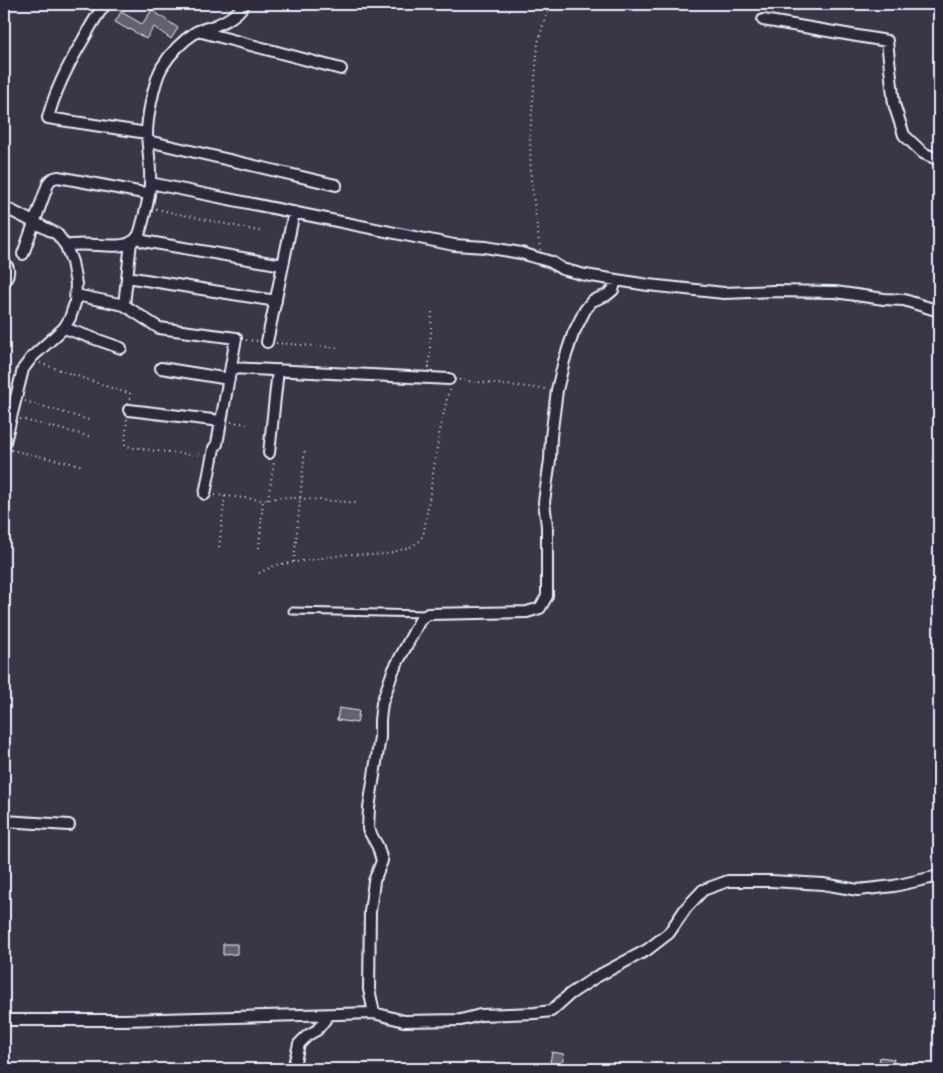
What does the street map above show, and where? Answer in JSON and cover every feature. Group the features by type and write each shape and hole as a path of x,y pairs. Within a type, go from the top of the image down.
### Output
{"street":[{"path":"106,4 98,13 66,70 52,103 48,118 148,137 336,185"},
{"path":"124,305 127,277 135,240 150,188 148,137 153,92 160,70 169,56 197,31 215,26 231,17 244,4"},
{"path":"763,20 887,41 894,104 904,136 923,153 939,160"},
{"path":"197,31 341,69"},
{"path":"23,254 48,182 58,177 150,188 294,212 454,245 485,247 521,253 550,262 562,269 585,275 648,285 724,293 835,292 904,300 939,311"},
{"path":"4,207 57,234 66,246 72,262 76,284 76,303 64,328 30,359 23,369 6,432 4,447"},
{"path":"267,342 294,212"},
{"path":"66,246 75,243 124,245 135,240 283,265"},
{"path":"4,262 8,267 9,273 4,283"},
{"path":"127,277 276,301"},
{"path":"374,1014 369,989 370,912 374,881 382,861 378,848 368,829 369,808 380,737 382,703 393,670 420,620 428,614 527,612 540,608 547,596 547,526 544,502 557,390 573,334 585,310 592,301 607,295 613,290 616,280"},
{"path":"76,295 124,305 159,328 236,338 217,444 212,456 205,494"},
{"path":"64,328 121,348"},
{"path":"161,368 230,373 278,370 428,378 451,382"},
{"path":"269,453 278,370"},
{"path":"128,410 221,421"},
{"path":"4,820 69,825"},
{"path":"4,1020 124,1020 374,1014 404,1021 461,1020 480,1015 551,1011 570,994 596,977 647,950 669,933 686,908 704,890 728,881 823,884 858,890 894,886 939,876"},
{"path":"293,1069 299,1044 308,1035 317,1030 328,1016"}],"lane":[{"path":"292,611 428,614"}],"path":[{"path":"541,259 531,178 530,134 538,43 551,4"},
{"path":"146,207 263,232"},
{"path":"428,378 432,310"},
{"path":"236,338 340,348"},
{"path":"30,359 130,393 125,445 156,451 212,456"},
{"path":"259,573 276,566 294,562 349,554 386,554 410,547 420,541 424,532 439,435 451,382 557,390"},
{"path":"15,398 92,421"},
{"path":"11,417 92,437"},
{"path":"221,421 248,424"},
{"path":"4,447 84,466"},
{"path":"294,562 305,448"},
{"path":"268,499 274,462 269,453"},
{"path":"205,494 263,500 282,497 359,504"},
{"path":"219,547 225,496"},
{"path":"259,548 263,500"}],"building":[{"path":"152,10 178,28 171,39 154,27 146,39 115,22 121,12 142,24"},
{"path":"339,708 359,711 357,723 337,720"},
{"path":"223,944 237,944 237,954 223,955"},
{"path":"552,1052 564,1054 561,1069 549,1068"},
{"path":"880,1057 894,1059 892,1069 878,1069"}]}
